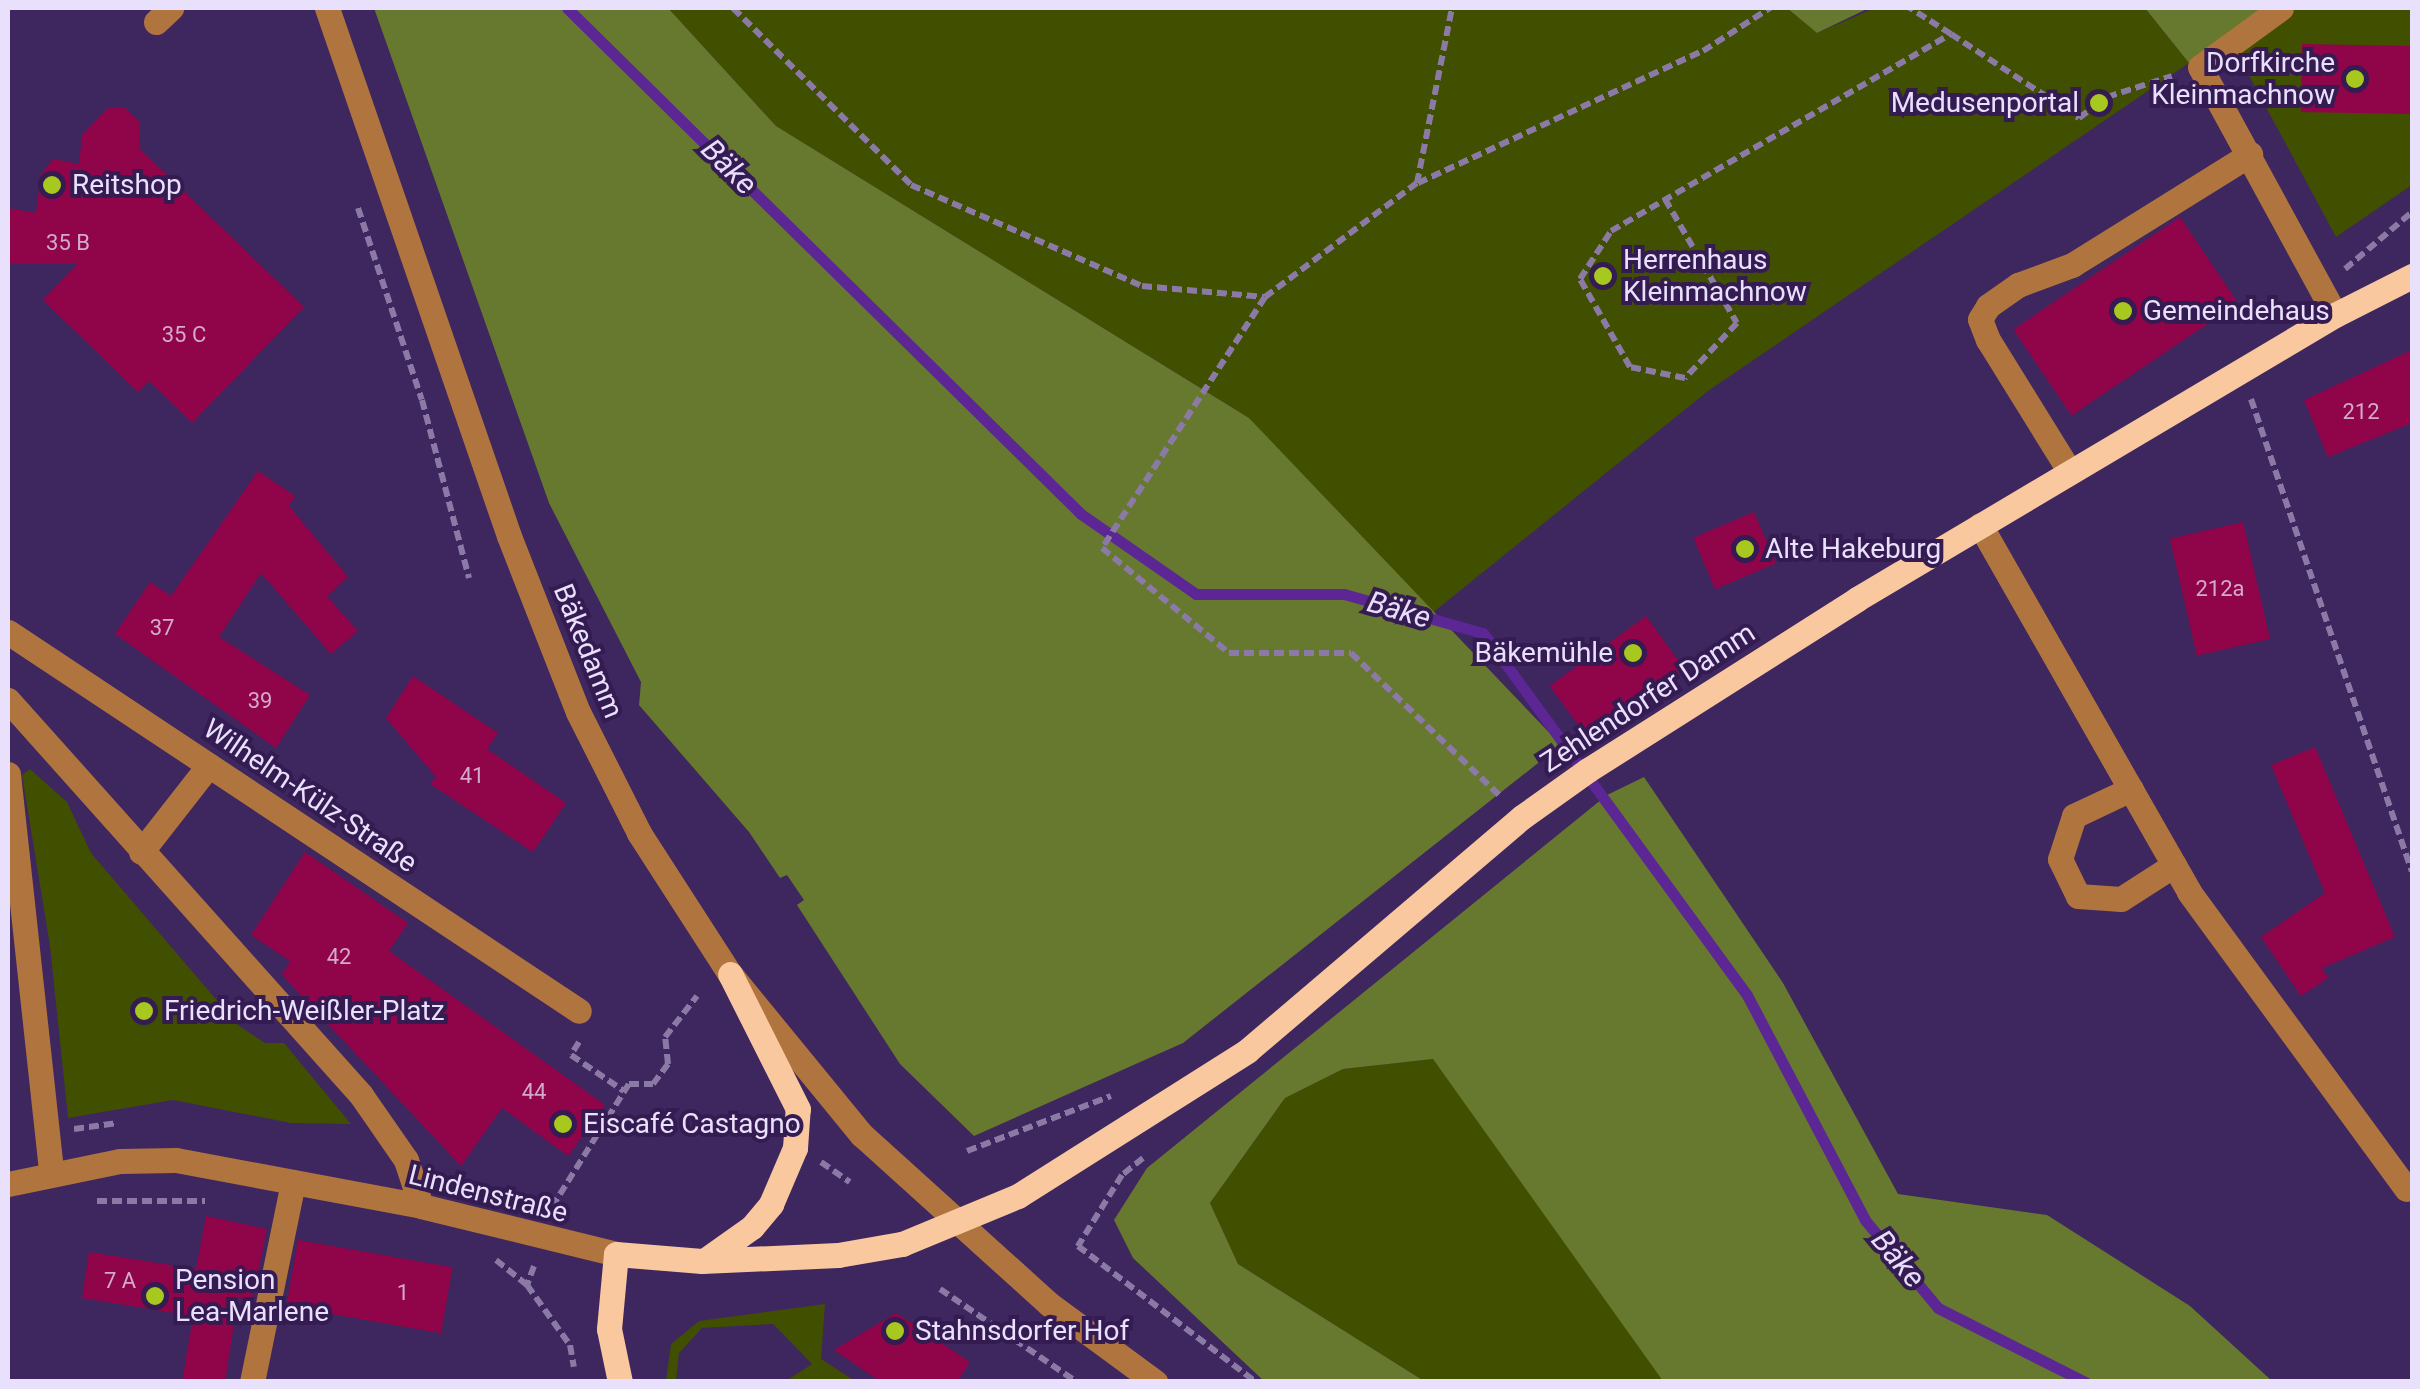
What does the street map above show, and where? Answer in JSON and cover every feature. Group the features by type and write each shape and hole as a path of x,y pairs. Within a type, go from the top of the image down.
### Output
{"main road":[{"name":"Zehlendorfer Damm","path":"956,1226 1144,1122 1246,1051 1516,805 1588,770 2070,472 2335,315 2412,276"},
{"path":"702,1261 752,1227 778,1190 795,1148 798,1109 730,974"},
{"name":"Lindenstraße","path":"616,1254 702,1261 838,1255 902,1244 956,1226"},
{"path":"616,1254 610,1329 620,1382"}],"street":[{"name":"Bäkedamm","path":"327,8 509,536 578,712 640,833 730,974 862,1135 956,1226"},
{"path":"2281,8 2200,67 2335,315"},
{"path":"2070,472 1988,340 1980,319 1988,306 2018,285 2072,265 2250,154"},
{"path":"1980,526 2174,866 2406,1190"},
{"name":"Wilhelm-Külz-Straße","path":"8,632 579,1011"},
{"path":"8,700 361,1095 406,1160 421,1206"},
{"path":"141,852 209,765"},
{"path":"8,774 51,1172"},
{"path":"2131,789 2074,816 2060,859 2078,896 2121,898 2174,866"},
{"name":"Lindenstraße","path":"8,1184 51,1172 176,1160 421,1206 616,1254"},
{"path":"252,1382 293,1182"},
{"path":"956,1226 1070,1321 1155,1382"}],"path":[{"path":"732,8 910,185 1142,286 1264,296"},
{"path":"1417,183 1452,8"},
{"path":"1492,815 1516,805 1351,653 1228,653 1102,548 1264,296 1417,183 1703,51 1770,8"},
{"path":"1910,8 2079,118 2090,109"},
{"path":"1665,200 1737,322 1685,378 1630,368 1580,278 1611,231 1952,34"},
{"path":"2107,97 2200,67"},
{"path":"357,204 422,400 469,578"},
{"path":"2350,266 2412,212"},
{"path":"2241,370 2412,871"},
{"path":"574,1368 570,1345 527,1285 553,1196 628,1084 652,1084 668,1064 665,1037 697,996"},
{"path":"579,1011 585,1032 571,1055 624,1091"},
{"path":"967,1151 1130,1088"},
{"path":"816,1159 850,1182"},
{"path":"1078,1246 1256,1382"},
{"path":"940,1290 1078,1382"}],"green space":[{"path":"374,8 668,8 776,126 1249,418 1561,745 1183,1043 974,1136 900,1064 797,905 804,900 787,875 780,878 749,832 639,705 641,682 549,503"},
{"path":"668,8 1787,8 1817,33 1875,8 2145,8 2189,63 1708,391 1431,614 1249,418 776,126"},
{"path":"1787,8 1869,8 1817,33"},
{"path":"2145,8 2289,8 2189,63"},
{"path":"2289,8 2412,8 2412,185 2336,237 2232,44"},
{"path":"30,769 67,802 91,853 238,1025 265,1043 284,1043 351,1124 291,1123 173,1100 68,1118 50,946 22,775"},
{"path":"1644,777 1783,983 1898,1194 2047,1215 2190,1306 2272,1381 1663,1381 1433,1059 1343,1069 1285,1098 1210,1203 1238,1264 1424,1381 1264,1381 1133,1258 1114,1220 1147,1168 1607,795"},
{"path":"1433,1059 1617,1309 1663,1381 1424,1381 1238,1264 1210,1203 1285,1098 1343,1069"},
{"path":"825,1304 821,1359 855,1381 786,1381 812,1364 773,1324 702,1328 679,1353 676,1381 666,1381 671,1344 699,1321"}],"building":[{"name":"Dorfkirche Kleinmachnow","path":"2302,44 2412,46 2411,114 2301,112"},
{"path":"124,107 140,122 139,148 304,307 192,423 149,381 138,392 43,300 78,263 8,263 8,208 36,213 41,175 53,159 79,164 82,135 108,108"},
{"name":"Gemeindehaus","path":"2180,217 2238,303 2072,416 2013,329"},
{"path":"2412,350 2412,423 2328,457 2304,400"},
{"path":"258,471 295,496 289,506 348,577 327,596 358,631 331,654 261,573 219,637 310,695 276,748 115,634 150,582 171,596"},
{"path":"1754,512 1776,564 1715,589 1693,538"},
{"path":"2243,522 2270,639 2197,656 2170,539"},
{"name":"Bäkemühle","path":"1646,616 1684,669 1588,739 1550,686"},
{"path":"413,676 498,733 487,749 566,803 533,852 430,784 436,777 386,718"},
{"path":"2315,747 2395,937 2322,968 2328,978 2301,996 2261,937 2325,893 2271,765"},
{"path":"305,852 408,923 389,951 605,1105 568,1156 502,1108 461,1166 282,975 290,961 251,935"},
{"path":"206,1216 267,1229 252,1300 238,1298 225,1382 182,1382 193,1316 82,1298 89,1252 196,1269"},
{"path":"298,1240 453,1267 441,1333 286,1306"},
{"name":"Stahnsdorfer Hof","path":"896,1313 970,1362 957,1382 881,1382 834,1350"}],"waterway":[{"name":"Bäke","path":"567,8 1081,514 1196,594 1344,594 1483,633 1747,995 1865,1220 1938,1308 2085,1382"}],"place":[{"name":"Dorfkirche Kleinmachnow","path":"2355,79"},
{"name":"Medusenportal","path":"2099,103"},
{"name":"Reitshop","path":"52,185"},
{"name":"Herrenhaus Kleinmachnow","path":"1603,276"},
{"name":"Gemeindehaus","path":"2123,311"},
{"name":"Alte Hakeburg","path":"1745,549"},
{"name":"Bäkemühle","path":"1633,653"},
{"name":"Friedrich-Weißler-Platz","path":"144,1011"},
{"name":"Eiscafé Castagno","path":"563,1124"},
{"name":"Pension Lea-Marlene","path":"155,1296"},
{"name":"Stahnsdorfer Hof","path":"895,1331"}]}
